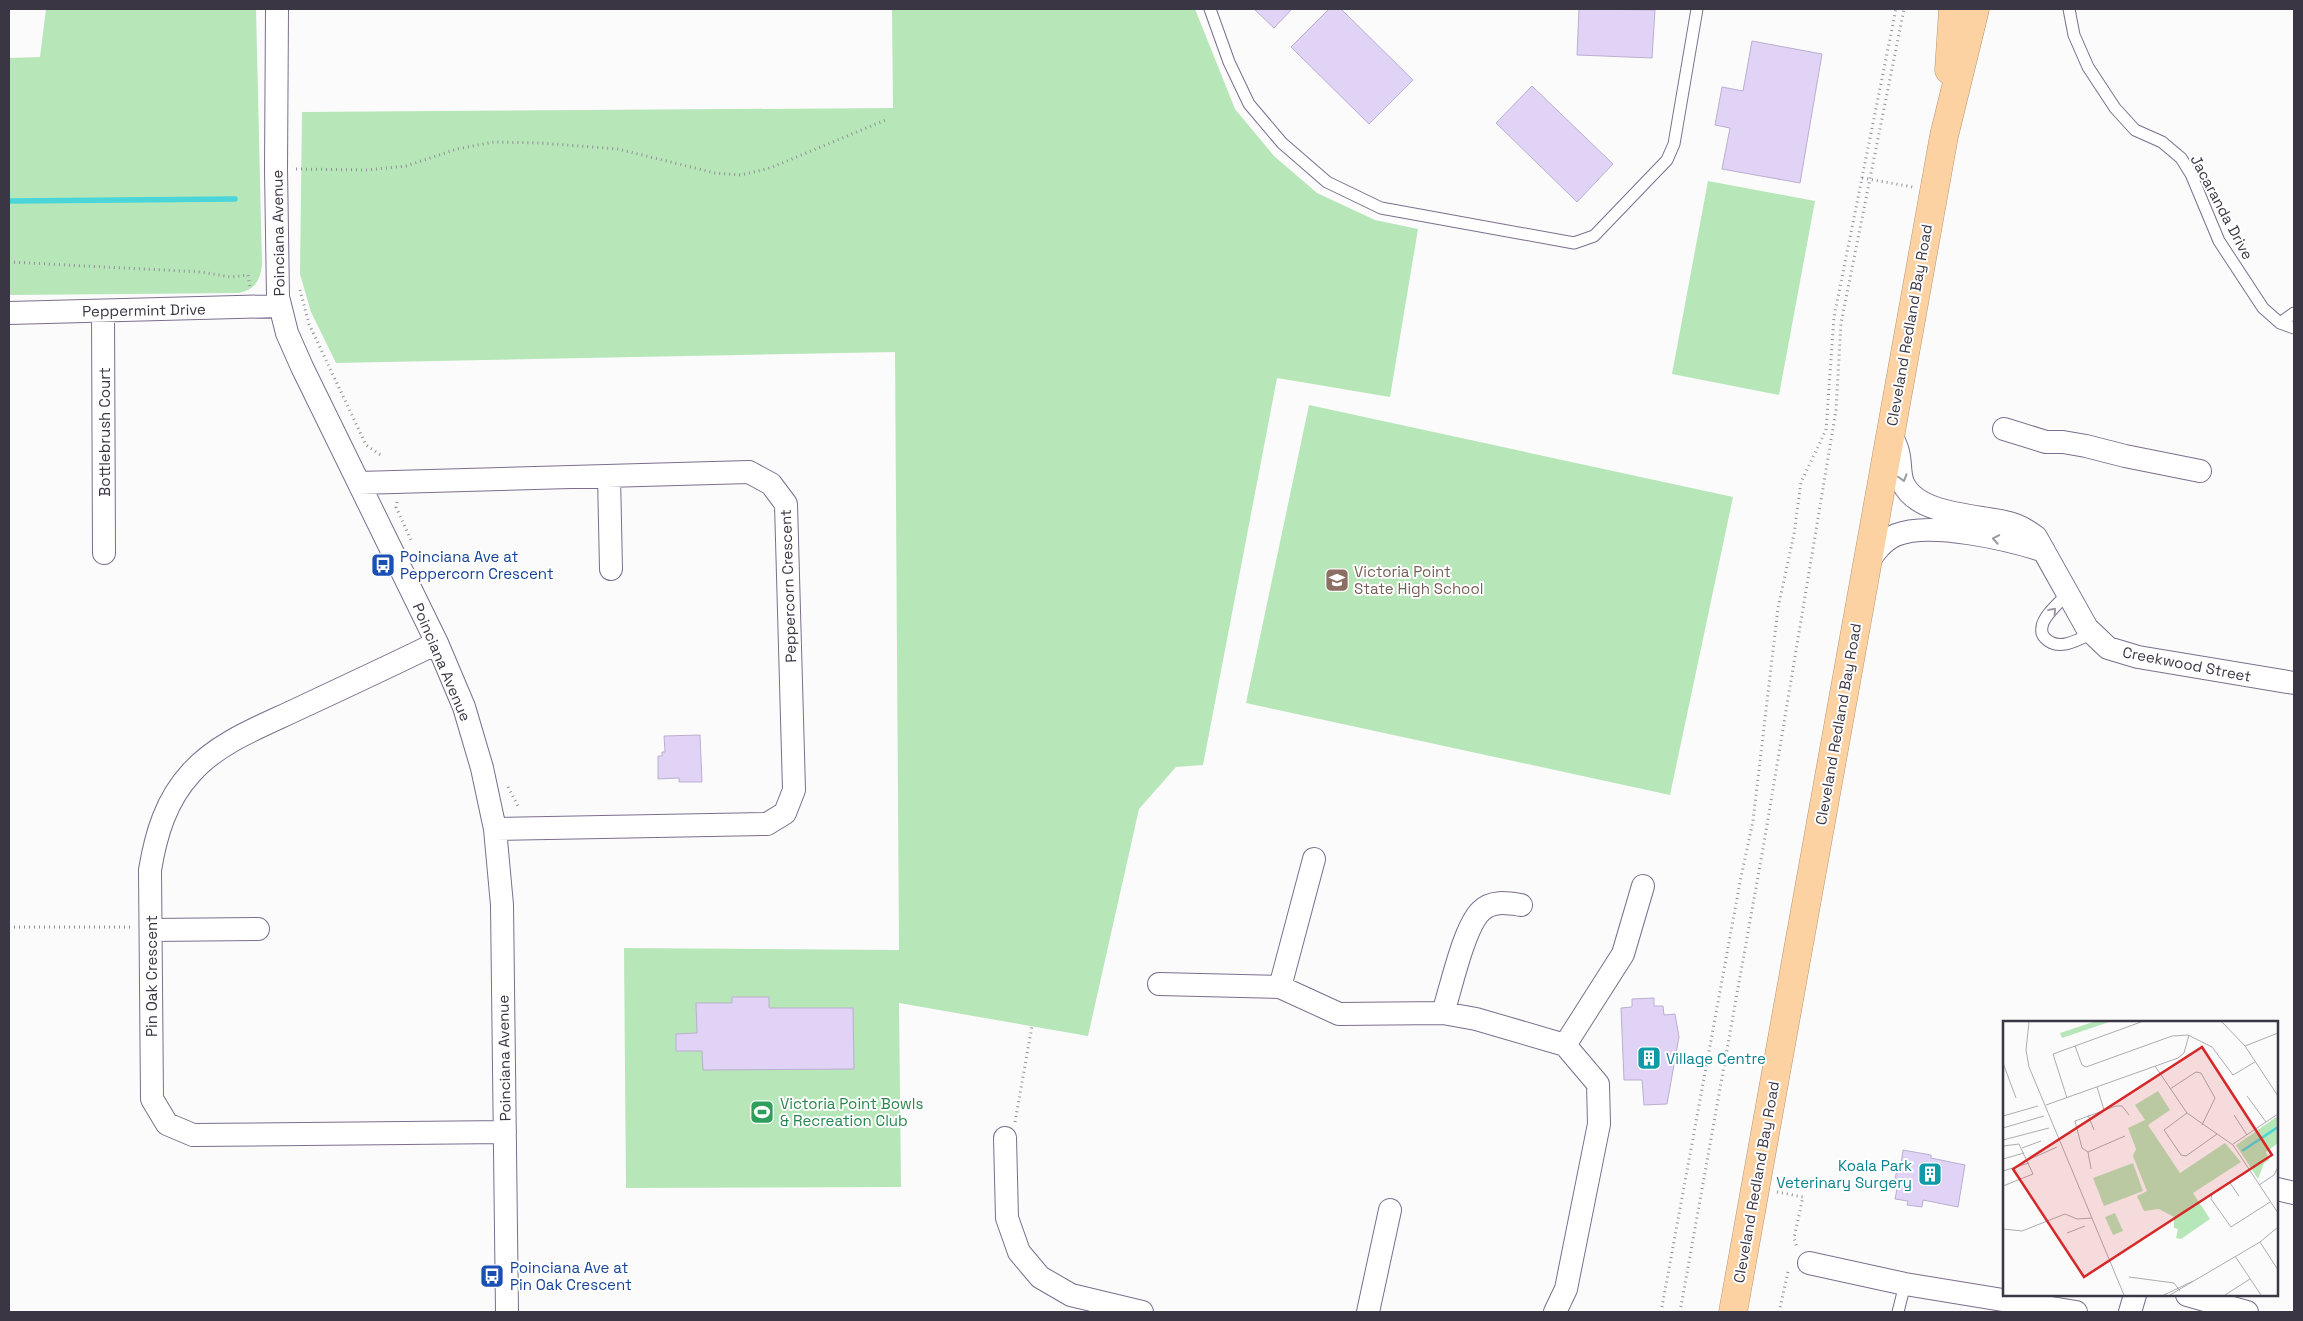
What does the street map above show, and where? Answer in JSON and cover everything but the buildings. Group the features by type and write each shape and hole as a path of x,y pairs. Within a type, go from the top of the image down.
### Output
{"highway":[{"name":"Cleveland Redland Bay Road","path":"1944,136 1953,9"},
{"name":"Cleveland Redland Bay Road","path":"1733,1312 1944,136 1975,9"}],"street":[{"name":"Poinciana Avenue","path":"277,9 276,169 280,306 287,332 302,367 437,643 464,707 482,768 495,829 502,905 507,1312"},
{"name":"Peppermint Drive","path":"9,313 280,306"},
{"name":"Bottlebrush Court","path":"103,311 104,554"},
{"path":"2004,429 2046,442 2063,442 2086,446 2200,471"},
{"name":"Creekwood Street","path":"1890,431 1898,453 1903,482 1909,491 1920,501 1943,511 2007,522 2025,529 2036,537 2086,628 2108,648 2138,658 2294,683"},
{"name":"Peppercorn Crescent","path":"359,483 749,472 771,484 786,504 794,790 785,813 767,824 495,829"},
{"path":"609,476 611,569"},
{"path":"1866,565 1880,545 1894,536 1910,530 1932,528 2021,543 2044,551"},
{"name":"Pin Oak Crescent","path":"437,643 248,733 217,751 191,772 172,800 156,834 150,870 152,1099 167,1124 193,1135 505,1132"},
{"path":"1280,987 1314,859"},
{"path":"1565,1045 1623,954 1643,886"},
{"path":"1443,1013 1470,926 1482,909 1502,902 1521,906"},
{"path":"151,929 258,929"},
{"path":"1159,984 1280,987 1339,1014 1443,1013 1476,1019 1565,1045 1598,1084 1599,1124 1566,1289 1555,1312"},
{"path":"1005,1138 1007,1218 1019,1252 1040,1277 1071,1295 1142,1312"},
{"path":"2278,1189 2294,1193"},
{"path":"1368,1312 1390,1210"},
{"path":"1800,1263 1905,1284 2076,1312"},
{"path":"2130,1312 2134,1296"},
{"path":"2191,1296 2247,1312"}],"lane":[{"path":"1210,9 1229,62 1250,104 1282,143 1327,182 1381,208 1574,243 1594,236 1667,160 1674,144 1697,9"},
{"name":"Jacaranda Drive","path":"2069,9 2074,35 2088,67 2114,108 2135,130 2162,142 2181,158 2191,174 2219,241 2263,308 2280,323 2294,328"},
{"path":"2280,323 2294,312"},
{"path":"2068,593 2047,617 2042,626 2042,635 2050,643 2060,645 2092,633"},
{"path":"1898,1312 1905,1284"}],"path":[{"path":"1661,1312 1753,821 1778,608 1794,534 1801,482 1826,430 1834,317 1896,9"},
{"path":"1680,1312 1765,833 1836,410 1841,323 1904,9"},
{"path":"295,169 368,170 406,166 457,149 494,142 541,142 618,150 715,172 741,175 770,168 888,119"},
{"path":"295,163 295,179"},
{"path":"1862,178 1934,192"},
{"path":"9,262 201,272 231,277 248,276 250,286"},
{"path":"299,288 309,324 366,445 382,456"},
{"path":"9,927 151,929"},
{"path":"1005,1138 1016,1119 1032,1026"},
{"path":"1756,1189 1803,1197 1794,1238 1800,1263 1788,1272 1779,1312"}],"green space":[{"path":"46,9 256,9 262,265 260,276 253,287 239,293 9,295 9,58 40,57"},
{"path":"892,9 1195,9 1235,109 1274,156 1317,193 1375,220 1418,229 1390,397 1277,378 1203,765 1176,767 1139,809 1088,1036 899,1003 901,1187 626,1188 624,948 899,950 895,352 336,363 311,312 300,274 302,112 893,108"},
{"path":"1708,181 1815,201 1779,395 1672,374"},
{"path":"1309,405 1733,497 1670,795 1246,703"}],"waterway":[{"path":"9,201 235,199"}],"place":[{"name":"Poinciana Ave at Peppercorn Crescent","path":"383,565"},
{"name":"Victoria Point State High School","path":"1337,580"},
{"name":"Village Centre","path":"1649,1058"},
{"name":"Victoria Point Bowls & Recreation Club","path":"762,1112"},
{"name":"Koala Park Veterinary Surgery","path":"1930,1174"},
{"name":"Poinciana Ave at Pin Oak Crescent","path":"492,1276"}]}
